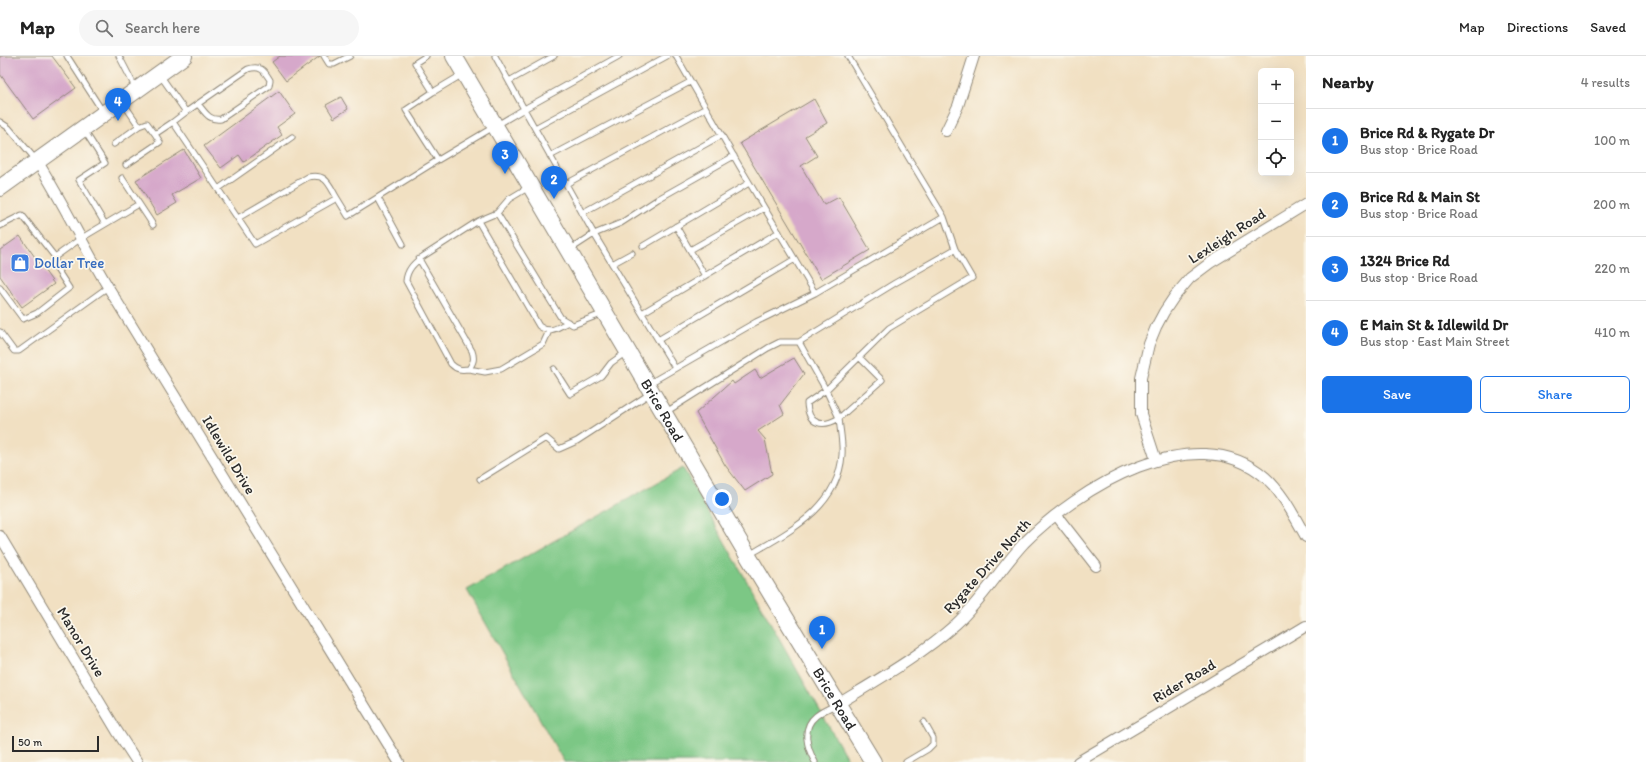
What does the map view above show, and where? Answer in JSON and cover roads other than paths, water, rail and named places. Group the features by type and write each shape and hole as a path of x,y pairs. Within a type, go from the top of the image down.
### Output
{"main road":[{"path":"0,188 184,56"},
{"name":"Brice Road","path":"454,56 748,556 873,762"}],"street":[{"path":"946,131 958,106 974,56"},
{"name":"Idlewild Drive","path":"37,161 108,287 399,762"},
{"name":"Lexleigh Road","path":"1156,460 1141,414 1141,378 1149,344 1164,312 1190,278 1210,263 1306,204"},
{"name":"Rygate Drive North","path":"838,704 899,668 957,623 976,603 1004,565 1025,542 1080,496 1108,479 1156,460 1195,453 1214,454 1234,458 1250,466 1265,477 1276,489 1288,505 1306,537"},
{"path":"1056,516 1096,566"},
{"name":"Manor Drive","path":"0,536 137,762"},
{"name":"Rider Road","path":"1078,762 1306,626"}],"lane":[{"path":"67,56 104,114"},
{"path":"119,56 137,90"},
{"path":"324,56 329,64 334,64 350,56"},
{"path":"426,56 416,63 433,92"},
{"path":"495,56 594,234 675,368"},
{"path":"509,81 554,56"},
{"path":"238,218 308,177 316,175 322,176 326,180 348,216 524,109 619,56"},
{"path":"535,128 667,56"},
{"path":"676,56 815,293"},
{"path":"848,56 944,217 955,249 972,278 889,328 859,357 826,390 807,403 807,411 813,420 820,424 829,424 839,418 882,380 859,357"},
{"path":"155,134 248,69 255,67 261,69 270,80 269,86 220,120 215,120 208,117 198,104"},
{"path":"438,160 406,110 464,73"},
{"path":"160,74 186,112"},
{"path":"550,156 690,82"},
{"path":"122,101 140,126"},
{"path":"566,184 706,108"},
{"path":"1,121 9,128 37,161"},
{"path":"173,122 255,244 337,198"},
{"path":"114,144 140,126 147,123 160,142 126,165"},
{"path":"83,128 105,163 80,180 105,224"},
{"path":"582,213 722,135"},
{"path":"218,189 292,137"},
{"path":"568,250 594,234 621,223 658,199 734,156"},
{"path":"122,178 153,225"},
{"path":"643,246 749,182"},
{"path":"530,187 509,199 497,213 478,221 420,259 407,272 406,281 451,364 461,370 469,369 485,372 501,369 543,344 549,331"},
{"path":"378,198 403,244"},
{"path":"55,257 80,239 139,204"},
{"path":"690,250 764,208"},
{"path":"497,213 561,318 572,325 605,313"},
{"path":"0,226 22,215 55,257 56,268 69,288 37,313 24,320 0,288"},
{"path":"480,479 546,438 559,449 577,441 650,389 675,368 756,322 815,293 944,217"},
{"path":"478,221 539,326 545,331 553,331 568,322"},
{"path":"676,226 704,276"},
{"path":"642,313 779,232"},
{"path":"664,413 768,348 780,342 799,342 895,283 955,249"},
{"path":"612,264 632,253"},
{"path":"420,259 472,351 474,356 473,363 469,369"},
{"path":"658,340 795,259"},
{"path":"0,332 14,351 19,351 108,287"},
{"path":"748,556 810,516 825,501 837,481 842,454 839,418 826,390 799,342"},
{"path":"554,369 570,394 601,376 610,363 628,352"},
{"path":"815,762 807,746 806,733 812,720 817,715 838,704"},
{"path":"906,762 928,749 933,744 933,738 924,722"}],"place":[{"name":"E Main St & Idlewild Dr","path":"118,121"},
{"name":"1324 Brice Rd","path":"505,174"},
{"name":"Brice Rd & Main St","path":"554,199"},
{"name":"Dollar Tree","path":"20,263"},
{"name":"Brice Rd & Rygate Dr","path":"822,649"}]}
